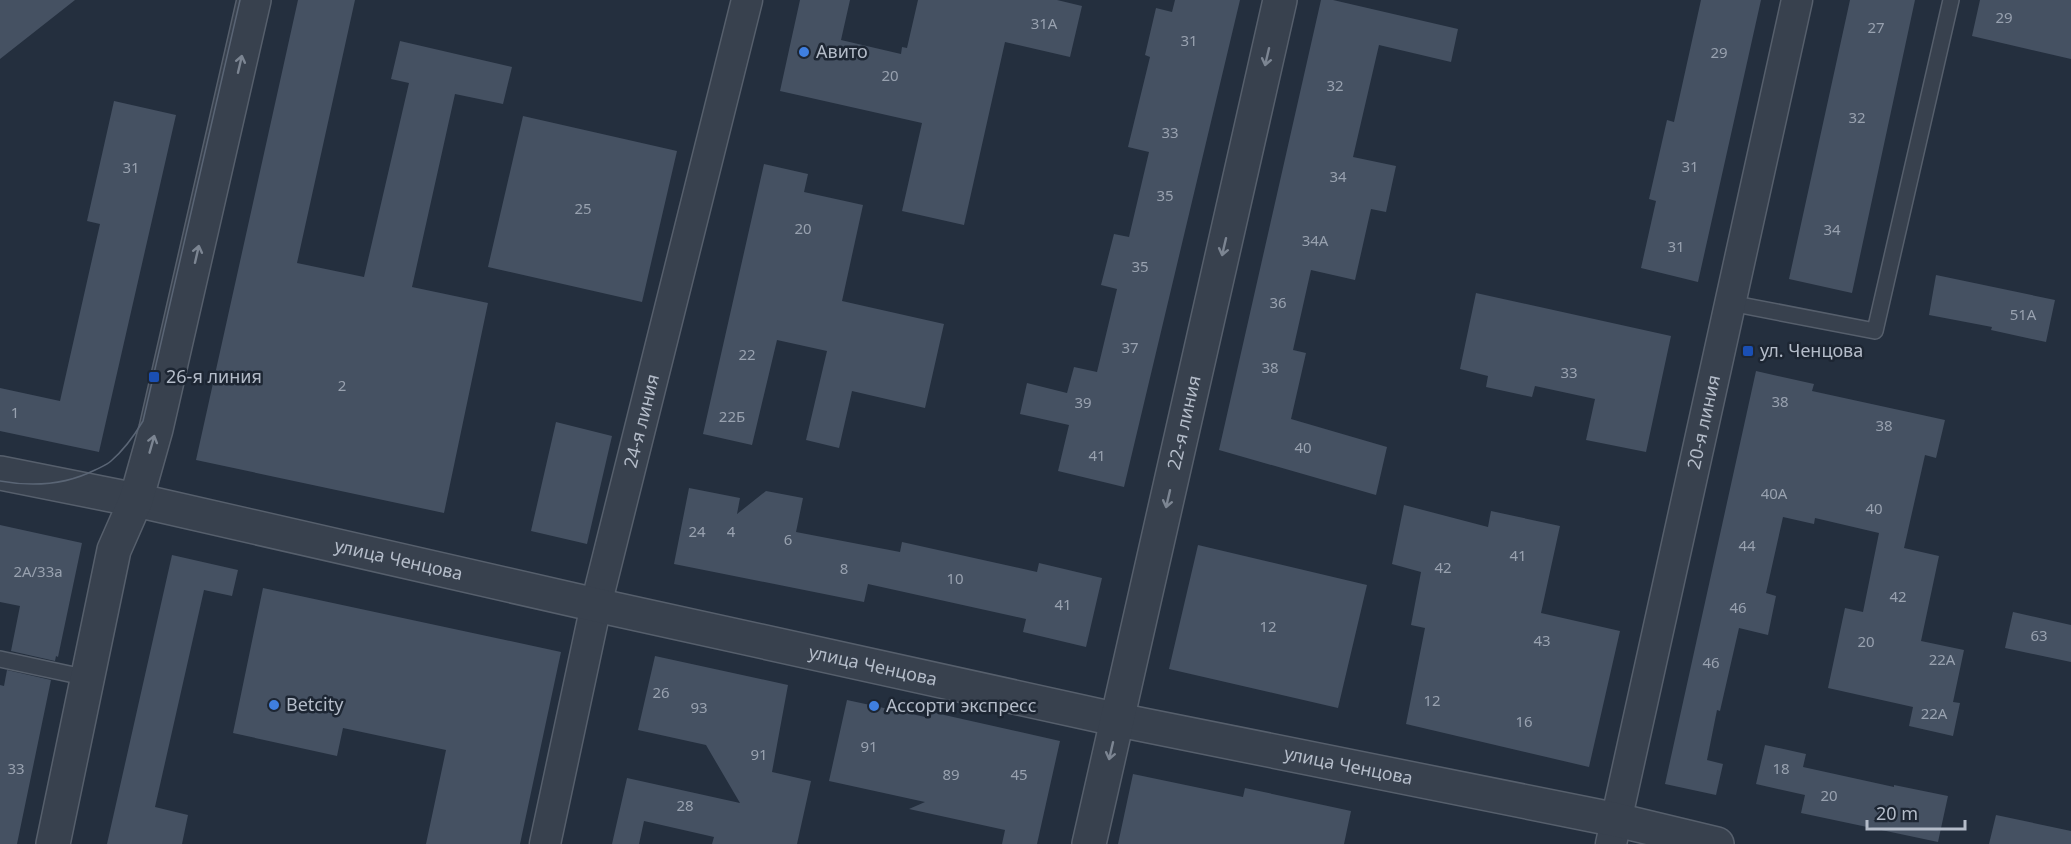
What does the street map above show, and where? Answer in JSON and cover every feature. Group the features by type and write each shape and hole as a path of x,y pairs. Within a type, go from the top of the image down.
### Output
{"street":[{"path":"53,844 114,550 136,500 168,381 254,0"},
{"name":"24-я линия","path":"545,844 596,605 747,0"},
{"name":"22-я линия","path":"1089,844 1119,720 1280,0"},
{"name":"20-я линия","path":"1614,832 1797,0"},
{"name":"улица Ченцова","path":"0,473 136,500 1614,832 1717,844"}],"lane":[{"path":"1730,303 1875,331 1952,0"},
{"path":"0,659 88,678"}],"building":[{"path":"0,0 75,0 0,59"},
{"path":"298,0 355,0 297,263 364,277 409,83 391,79 400,41 512,67 503,104 455,94 412,287 488,303 444,513 196,460"},
{"path":"800,0 850,0 841,40 901,54 902,47 907,48 918,0 1057,0 1082,6 1070,57 1005,42 964,225 902,211 922,123 780,91"},
{"path":"1175,0 1240,0 1124,487 1058,471 1069,425 1020,414 1027,383 1067,393 1074,367 1097,372 1117,289 1101,285 1114,234 1129,237 1149,152 1128,147 1150,57 1145,55 1156,8 1172,12"},
{"path":"1321,0 1333,0 1458,29 1451,62 1379,45 1353,157 1396,166 1386,212 1371,209 1355,280 1311,270 1293,350 1306,353 1291,419 1387,447 1376,495 1219,450"},
{"path":"1701,0 1761,0 1698,282 1641,268 1656,201 1649,199 1667,120 1674,122"},
{"path":"1850,0 1915,0 1852,293 1789,279"},
{"path":"1980,0 2071,0 2071,59 1972,36"},
{"path":"114,101 176,115 99,452 0,431 0,388 60,401 100,224 87,221"},
{"path":"523,116 677,151 642,302 488,267"},
{"path":"764,164 808,174 804,192 863,205 842,301 944,324 925,408 852,391 839,448 806,440 827,351 777,340 752,445 703,434"},
{"path":"1936,275 2055,300 2046,342 1991,330 1992,327 1929,315"},
{"path":"1476,293 1671,336 1646,452 1586,440 1595,399 1535,386 1532,397 1486,387 1488,376 1460,369"},
{"path":"1756,371 1814,384 1812,391 1945,420 1936,458 1925,455 1904,548 1939,556 1921,641 1964,650 1953,702 1960,703 1953,736 1909,726 1913,707 1828,688 1845,608 1863,612 1879,533 1815,518 1814,524 1783,517 1766,593 1776,596 1768,635 1739,628 1720,711 1717,710 1707,760 1723,764 1716,795 1665,784"},
{"path":"556,422 612,436 587,544 531,531"},
{"path":"689,488 740,498 737,514 766,491 803,498 796,532 900,552 902,542 1037,572 1039,563 1102,578 1086,647 1023,632 1026,619 868,584 864,602 674,564"},
{"path":"1404,505 1488,527 1491,511 1560,526 1541,613 1620,631 1589,767 1406,724 1425,628 1411,625 1421,572 1392,564"},
{"path":"0,525 82,543 58,657 56,656 55,661 11,651 20,606 0,602"},
{"path":"1198,545 1367,585 1338,708 1169,669"},
{"path":"172,555 238,570 232,596 204,590 155,807 188,815 182,844 107,844"},
{"path":"263,588 561,652 520,844 426,844 446,750 343,728 337,756 233,733"},
{"path":"2013,612 2071,625 2071,662 2005,648"},
{"path":"655,656 788,685 772,772 811,781 797,844 712,844 714,837 644,821 639,844 612,844 627,778 740,803 706,745 638,730"},
{"path":"7,670 51,680 17,844 0,844 0,685 4,686"},
{"path":"847,700 930,718 931,712 1060,741 1037,844 1002,844 1005,830 909,809 925,802 829,781"},
{"path":"1765,745 1806,754 1803,767 1948,796 1938,842 1801,813 1805,795 1756,784"},
{"path":"1133,774 1243,797 1245,788 1351,811 1344,844 1118,844"},
{"path":"1996,815 2071,831 2071,844 1989,844"}],"tram line":[{"path":"0,481 37,484 60,482 84,475 106,465 116,456 143,421 240,0"}],"place":[{"name":"Авито","path":"804,52"},
{"name":"ул. Ченцова","path":"1748,351"},
{"name":"26-я линия","path":"154,377"},
{"name":"Betcity","path":"274,705"},
{"name":"Ассорти экспресс","path":"874,706"}]}
